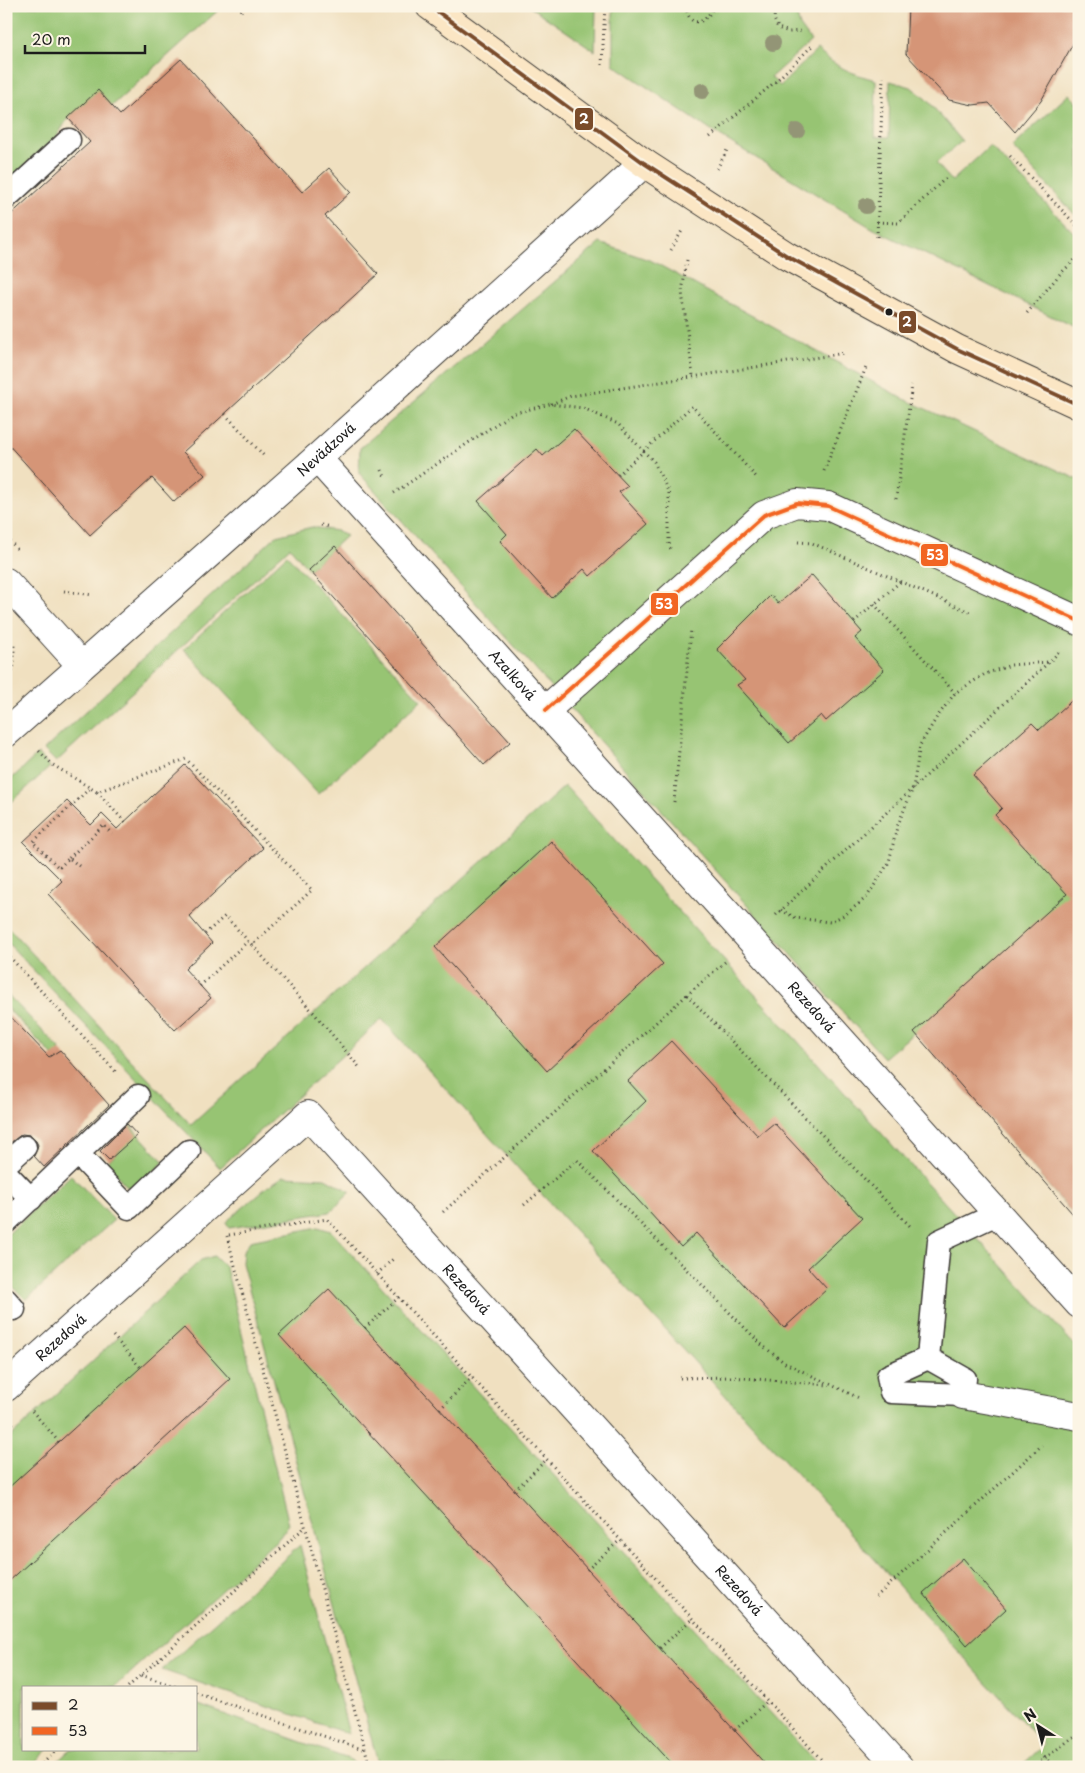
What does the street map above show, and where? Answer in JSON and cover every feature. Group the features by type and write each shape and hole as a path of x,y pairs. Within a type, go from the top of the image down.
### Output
{"main road":[{"path":"430,6 644,163 787,256 957,349 1079,405"}],"street":[{"name":"Nevädzová","path":"6,733 317,458 644,163"},
{"name":"Azalková","path":"317,458 546,710 764,515 797,503 828,506 1079,620"},
{"path":"6,582 81,665"},
{"name":"Rezedová","path":"546,710 1079,1304"},
{"name":"Rezedová","path":"6,1387 308,1115 899,1767"},
{"path":"963,1395 1079,1416"}],"lane":[{"path":"6,198 69,140"},
{"path":"6,1222 138,1096"},
{"path":"6,1164 25,1147"},
{"path":"78,1154 129,1208 189,1151"},
{"path":"6,1174 31,1199"},
{"path":"928,1358 939,1241 997,1214"},
{"path":"928,1358 965,1379 963,1395 890,1392 888,1376 928,1358"}],"path":[{"path":"241,11 245,6"},
{"path":"602,65 605,6"},
{"path":"686,6 690,16 696,22 703,22 709,17 714,6"},
{"path":"775,6 774,19 778,28 789,32 803,31"},
{"path":"710,137 776,82 812,46"},
{"path":"876,237 883,77"},
{"path":"1010,156 1079,228"},
{"path":"877,222 898,223 948,176"},
{"path":"1027,313 1060,274 1079,256"},
{"path":"686,260 682,292 693,376"},
{"path":"382,470 392,494 511,414 550,404 571,396 845,353"},
{"path":"811,504 866,365"},
{"path":"891,535 912,385"},
{"path":"550,404 583,408 618,424 645,450 654,462 669,493 669,547 695,576"},
{"path":"618,475 692,406 784,507"},
{"path":"225,414 265,457"},
{"path":"796,542 812,543 979,617"},
{"path":"854,622 900,582"},
{"path":"874,604 955,694"},
{"path":"674,808 692,620"},
{"path":"7,690 14,665 14,638"},
{"path":"491,1168 751,939 1059,652 1050,648"},
{"path":"781,910 796,918 813,922 830,922 846,914 867,898 889,862 897,826 913,788 920,745 937,716 955,694 985,674 1002,668 1049,662"},
{"path":"35,747 53,765 97,792 125,822"},
{"path":"97,792 186,759 312,890 252,945"},
{"path":"90,788 32,842 58,868 104,825 112,834"},
{"path":"69,858 79,866"},
{"path":"205,934 225,916 314,1013 360,1068"},
{"path":"200,986 248,941"},
{"path":"6,954 138,1096"},
{"path":"687,995 929,1246 939,1241"},
{"path":"524,1205 578,1160 706,1292"},
{"path":"370,1767 227,1235 327,1219 828,1767"},
{"path":"365,1328 399,1297"},
{"path":"111,1333 141,1368"},
{"path":"680,1378 732,1377 832,1386"},
{"path":"440,1409 472,1378"},
{"path":"30,1409 59,1442"},
{"path":"876,1597 1043,1443"},
{"path":"514,1490 547,1460"},
{"path":"129,1686 305,1526"},
{"path":"587,1570 620,1540"},
{"path":"660,1648 692,1619"},
{"path":"141,1675 174,1686"},
{"path":"198,1694 366,1750"},
{"path":"735,1730 768,1701"},
{"path":"1033,1767 1044,1757 1079,1733"},
{"path":"39,1767 57,1750"},
{"path":"1044,1757 1055,1767"}],"green space":[{"path":"6,6 223,6 112,106 98,91 68,118 56,138 6,183"},
{"path":"529,6 596,6 595,51"},
{"path":"613,6 794,6 800,26 811,41 771,77 780,86 817,50 845,69 876,80 875,137 889,137 890,81 911,87 927,100 962,141 936,163 952,181 990,146 1079,238 1079,330 872,228 710,130 613,64"},
{"path":"1069,94 1079,105 1079,219 1012,147"},
{"path":"600,243 652,261 902,398 1079,480 1079,1221 915,1032 884,1058 359,473 360,448"},
{"path":"312,527 337,531 346,536 309,570 290,547 56,762 44,750 276,536"},
{"path":"287,555 421,700 318,794 184,649"},
{"path":"38,754 50,767 6,807 6,784"},
{"path":"565,786 1079,1350 1079,1767 1020,1767 1044,1745 382,1019 220,1168 6,941 6,925 191,1125"},
{"path":"6,993 60,1049 55,1058 6,1007"},
{"path":"126,1121 164,1162 132,1192 106,1163 121,1149 110,1136"},
{"path":"71,1175 114,1220 26,1300 6,1280 6,1236"},
{"path":"284,1176 325,1178 351,1192 330,1212 229,1228 226,1222 267,1187"},
{"path":"318,1227 331,1231 820,1767 379,1767 242,1263 243,1252 250,1241"},
{"path":"214,1256 226,1268 289,1524 279,1538 116,1686 22,1686 22,1750 47,1750 30,1767 6,1767 6,1441 201,1260"},
{"path":"300,1545 349,1734 162,1670"},
{"path":"198,1705 351,1760 357,1767 51,1767 70,1750 198,1750"}],"building":[{"path":"908,6 1079,6 1079,33 1041,101 1015,132 989,103 973,105 949,100 906,54"},
{"path":"181,59 302,192 329,168 351,192 325,216 378,274 183,452 205,475 174,502 152,478 90,535 6,442 6,219 90,142 68,118 98,90 120,115"},
{"path":"574,429 628,486 619,492 648,524 590,576 584,569 552,598 500,541 507,534 478,501 537,449 543,456"},
{"path":"335,546 510,742 484,765 309,570"},
{"path":"812,575 862,632 855,638 884,670 826,721 821,715 789,743 737,685 745,680 717,649 771,595 778,604"},
{"path":"1079,694 1079,1221 914,1032 1067,894 995,815 1002,808 973,775 1032,723 1039,730"},
{"path":"185,765 263,848 189,916 212,943 185,969 211,998 175,1030 48,894 62,881 23,842 67,801 91,825 102,814 117,829"},
{"path":"551,841 663,964 547,1071 435,947"},
{"path":"6,1012 49,1057 60,1050 109,1105 44,1167 34,1156 38,1145 30,1135 22,1134 6,1146"},
{"path":"671,1041 758,1136 774,1123 862,1218 808,1268 827,1289 784,1328 696,1233 681,1247 593,1151 646,1101 628,1081"},
{"path":"127,1124 137,1135 109,1160 100,1151"},
{"path":"329,1289 768,1767 675,1767 279,1335"},
{"path":"184,1328 230,1379 6,1584 6,1490"},
{"path":"963,1558 1006,1609 967,1645 923,1593"}],"transit line":[{"name":"2","path":"430,6 644,163 787,256 957,349 1079,405"},
{"name":"53","path":"546,710 764,515 797,503 828,506 1079,621"}]}
